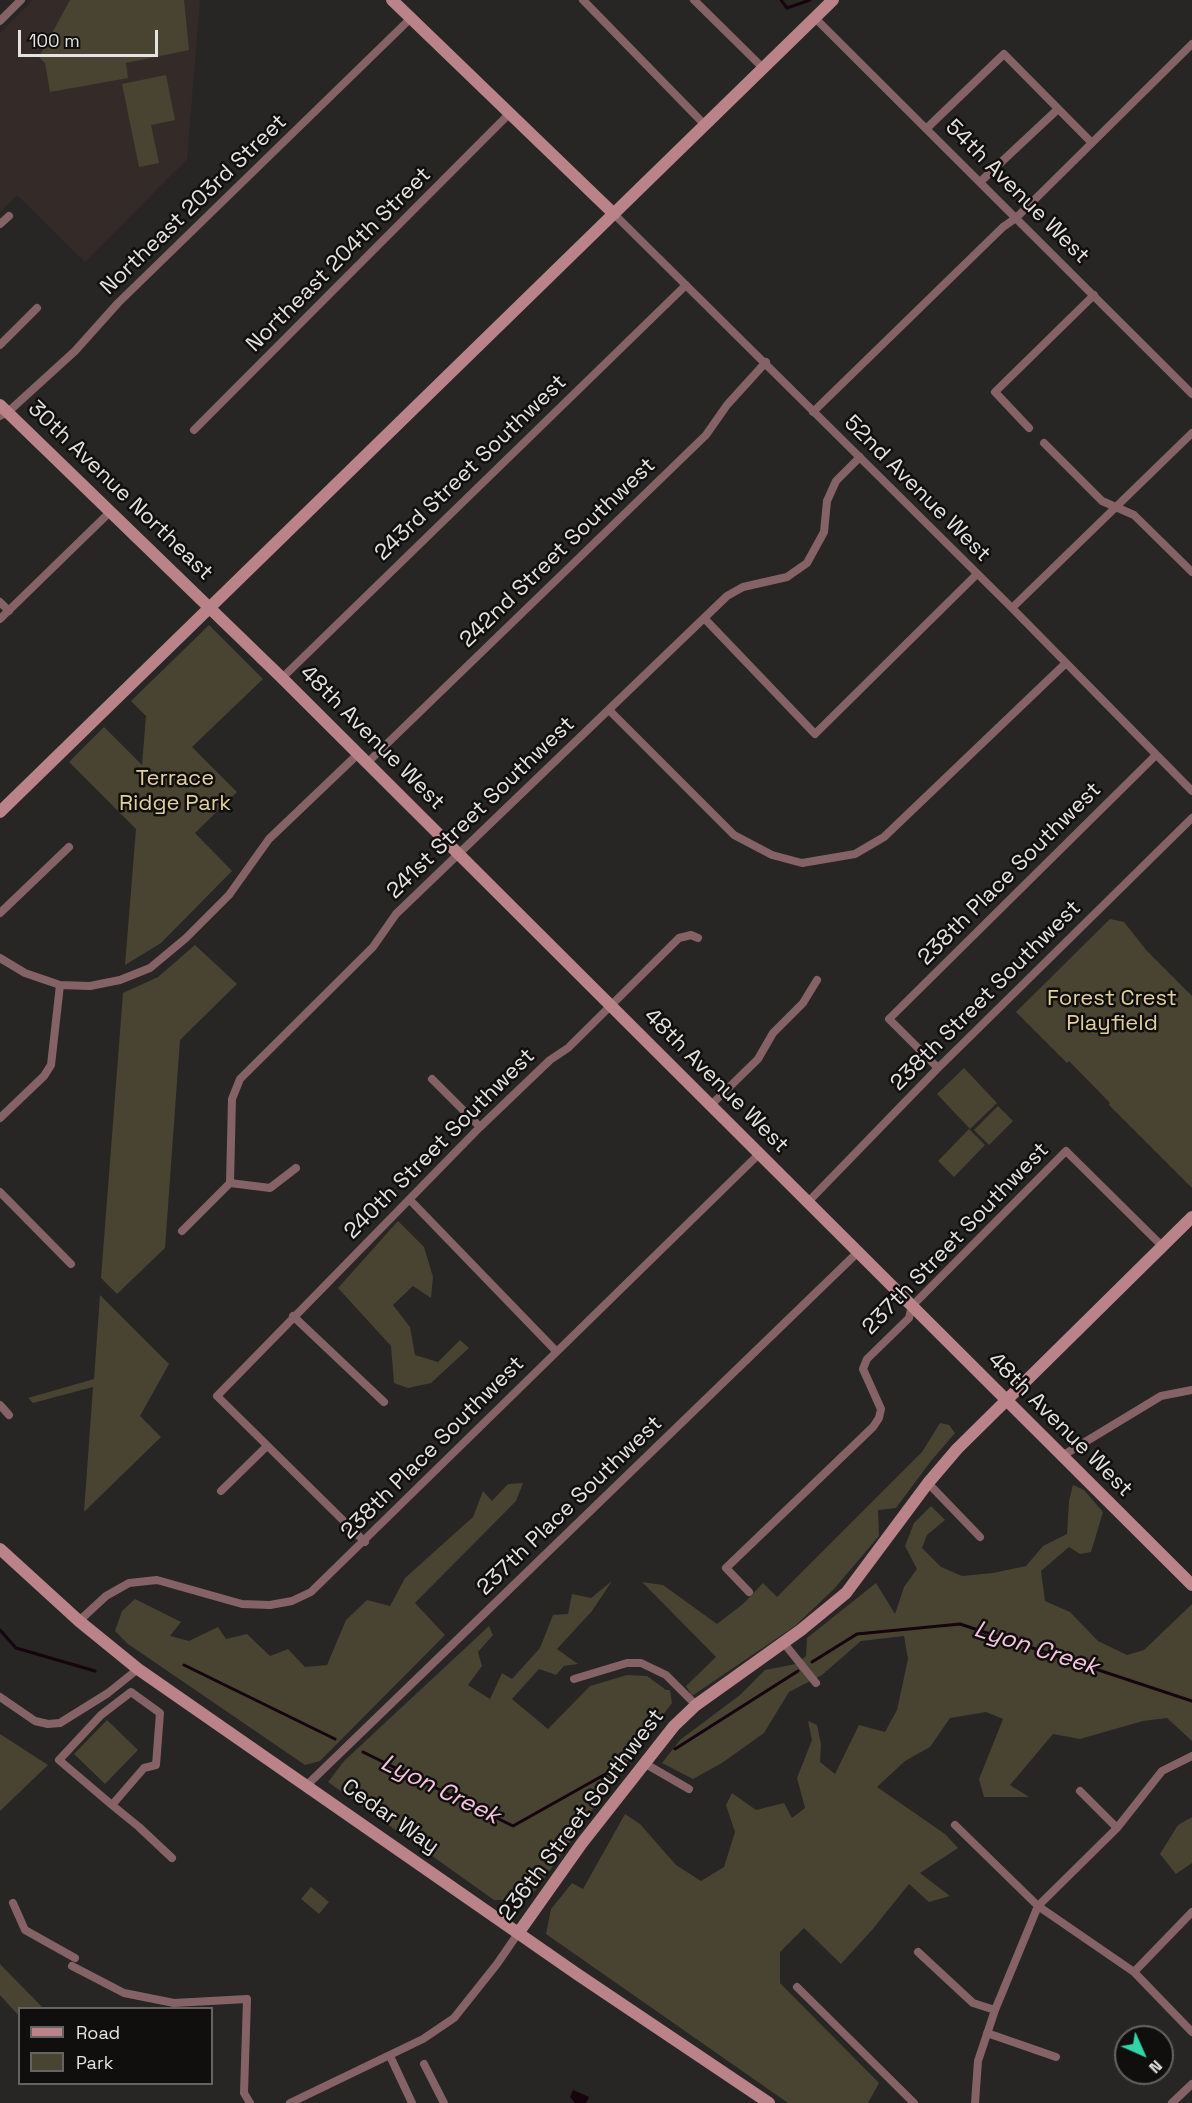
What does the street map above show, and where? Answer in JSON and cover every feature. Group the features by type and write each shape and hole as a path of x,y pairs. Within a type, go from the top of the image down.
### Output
{"main road":[{"path":"392,0 614,214"},
{"path":"0,812 833,0"},
{"name":"30th Avenue Northeast","path":"3,411 210,607"},
{"name":"48th Avenue West","path":"210,607 1192,1585"},
{"name":"236th Street Southwest","path":"519,1932 644,1763 696,1705 824,1613 846,1593 928,1484 1007,1400 1192,1217"},
{"name":"Cedar Way","path":"0,1549 79,1621 138,1669 769,2103"}],"street":[{"path":"0,21 21,0"},
{"path":"583,0 705,125"},
{"path":"694,0 763,68"},
{"name":"Northeast 203rd Street","path":"3,411 75,351 118,303 411,18"},
{"name":"54th Avenue West","path":"815,18 1192,394"},
{"path":"813,412 1016,218 1192,44"},
{"path":"927,128 1004,54 1092,143"},
{"path":"980,182 1058,109"},
{"name":"Northeast 204th Street","path":"194,430 509,114"},
{"name":"52nd Avenue West","path":"614,214 766,362 813,412 1012,608 1192,791"},
{"path":"0,225 9,216"},
{"name":"243rd Street Southwest","path":"282,678 686,285"},
{"path":"1029,428 995,392 1094,295"},
{"path":"0,345 37,308"},
{"name":"242nd Street Southwest","path":"0,958 25,973 60,985 90,986 120,980 162,959 229,895 269,839 362,759 706,435 727,405 766,362"},
{"path":"1012,608 1192,433"},
{"path":"1044,443 1102,501 1134,515 1192,572"},
{"name":"241st Street Southwest","path":"230,1183 232,1099 240,1079 373,947 396,914 727,596 743,587 787,577 807,563 816,552 824,532 826,501 836,482 860,457"},
{"path":"0,619 111,511"},
{"path":"704,618 815,734 976,574"},
{"path":"0,602 9,611"},
{"path":"609,710 734,835 772,855 802,863 855,854 884,837 1066,663"},
{"name":"238th Place Southwest","path":"938,1068 889,1019 1156,755"},
{"name":"238th Street Southwest","path":"808,1202 938,1068 1192,818"},
{"path":"0,913 69,847"},
{"name":"240th Street Southwest","path":"267,1446 217,1396 480,1127 550,1060 568,1048 679,938 691,935 698,938"},
{"path":"710,1106 758,1059 774,1033 803,1003 817,980"},
{"path":"0,1118 44,1076 51,1065 60,985"},
{"path":"432,1079 480,1127"},
{"name":"237th Street Southwest","path":"748,1593 726,1568 873,1427 881,1409 863,1369 867,1359 909,1318 912,1306 1066,1151 1162,1246"},
{"name":"238th Place Southwest","path":"79,1621 106,1596 129,1583 158,1580 242,1604 270,1605 292,1601 311,1592 365,1542 759,1154"},
{"path":"182,1231 230,1183 270,1188 296,1168"},
{"path":"0,1192 70,1264"},
{"path":"410,1200 556,1352"},
{"name":"237th Place Southwest","path":"307,1785 857,1253"},
{"path":"293,1317 384,1402"},
{"path":"1062,1456 1161,1396 1192,1390"},
{"path":"0,1405 9,1415"},
{"path":"221,1491 267,1446 365,1542"},
{"path":"928,1484 980,1537"},
{"path":"783,1642 816,1683"},
{"path":"574,1679 627,1663 641,1663 666,1675 696,1705"},
{"path":"0,1697 35,1721 48,1724 60,1723 108,1694 138,1669"},
{"path":"112,1805 144,1768 156,1765 160,1713 131,1692 101,1715 59,1760 172,1858"},
{"path":"974,2103 978,2061 987,2033 1038,1906 1117,1827 1162,1771 1192,1756"},
{"path":"644,1763 689,1789"},
{"path":"1080,1791 1117,1827"},
{"path":"955,1825 1038,1906 1134,1972 1192,2032"},
{"path":"13,1903 25,1930 124,1993 174,2003 247,1999 244,2093 250,2103"},
{"path":"1134,1972 1192,1912"},
{"name":"236th Street Southwest","path":"290,2103 423,2039 454,2018 519,1932"},
{"path":"918,1952 973,2003 995,2010"},
{"path":"796,1987 913,2102"},
{"path":"987,2033 1056,2057"},
{"path":"390,2056 412,2103"},
{"path":"424,2064 444,2103"},
{"path":"1172,2103 1192,2084"}],"shaded area":[{"path":"33,0 200,0 187,159 85,262 17,195 0,212 0,33"},
{"path":"573,2090 589,2097 586,2103 575,2103 570,2097"}],"green space":[{"path":"70,0 184,0 189,50 126,63 128,78 50,92 45,63 39,57"},
{"path":"166,75 175,120 151,125 159,163 139,167 122,84"},
{"name":"Terrace Ridge Park","path":"209,625 263,679 192,747 237,792 195,833 232,871 161,943 125,965 136,829 69,762 104,727 142,765 146,716 131,701"},
{"name":"Forest Crest Playfield","path":"1110,919 1124,922 1147,951 1192,996 1192,1188 1109,1105 1110,1103 1069,1061 1067,1063 1016,1012"},
{"path":"195,945 237,984 180,1040 165,1248 117,1294 101,1278 123,993 158,977"},
{"path":"964,1068 997,1103 970,1129 937,1094"},
{"path":"998,1106 1013,1121 989,1145 974,1130"},
{"path":"969,1129 985,1145 954,1177 938,1161"},
{"path":"398,1221 424,1247 433,1277 431,1298 413,1286 393,1305 410,1327 415,1355 438,1362 460,1340 469,1348 431,1383 408,1388 394,1383 391,1346 338,1288"},
{"path":"100,1295 169,1364 140,1416 161,1437 84,1512 93,1387 33,1403 28,1398 94,1379"},
{"path":"940,1423 949,1425 955,1433 896,1508 878,1510 879,1536 834,1589 795,1626 692,1696 686,1686 716,1657 642,1582 663,1585 717,1624 743,1604 763,1583 777,1597 922,1452"},
{"path":"523,1483 516,1501 415,1603 445,1635 320,1761 305,1765 128,1644 115,1631 122,1611 135,1599 181,1622 170,1636 189,1641 218,1627 226,1639 247,1634 270,1656 288,1649 305,1667 327,1665 346,1620 367,1600 390,1606 405,1578 473,1517 483,1491 492,1501 508,1484"},
{"path":"1073,1485 1084,1490 1103,1512 1091,1552 1080,1554 1069,1547 1041,1571 1045,1601 1070,1612 1098,1641 1127,1655 1144,1650 1192,1604 1192,1741 1167,1718 1143,1721 1080,1739 1053,1734 1010,1785 1029,1797 984,1797 979,1779 1003,1719 986,1712 950,1718 930,1747 905,1761 877,1787 945,1834 958,1848 920,1873 950,1896 929,1902 909,1884 841,1964 804,1928 780,1952 780,1983 879,2083 868,2103 788,2103 546,1934 551,1909 572,1883 583,1889 625,1814 640,1824 676,1865 701,1881 724,1867 735,1832 726,1805 732,1793 756,1810 784,1803 792,1818 805,1808 797,1778 812,1740 808,1721 817,1725 821,1744 820,1762 835,1774 859,1725 885,1732 897,1710 908,1659 904,1636 861,1641 822,1675 789,1692 764,1733 722,1763 693,1779 662,1763 680,1740 740,1695 765,1670 796,1664 806,1656 807,1638 876,1583 895,1614 904,1587 917,1569 905,1546 914,1523 931,1506 945,1520 927,1535 922,1548 941,1567 962,1576 993,1573 1026,1566 1043,1546 1067,1534 1069,1501"},
{"path":"612,1581 592,1611 557,1649 578,1664 564,1666 556,1675 539,1669 512,1699 548,1729 590,1686 627,1675 647,1676 666,1690 670,1690 672,1703 604,1793 536,1890 518,1900 494,1900 328,1782 344,1761 489,1626 493,1635 478,1652 482,1666 468,1685 490,1699 502,1673 512,1679 540,1648 553,1615 568,1614 572,1594 591,1598"},
{"path":"107,1720 138,1750 105,1784 74,1754"},
{"path":"0,1734 48,1765 0,1811"},
{"path":"1192,1817 1192,1863 1176,1874 1160,1854 1178,1825"},
{"path":"311,1887 329,1902 319,1914 301,1899"},
{"path":"0,1964 42,2007 18,2007 18,2015 0,1995"}],"waterway":[{"path":"781,0 787,8 810,0"},
{"name":"Lyon Creek","path":"812,1662 857,1634 960,1624 1192,1701"},
{"name":"Lyon Creek","path":"0,1630 16,1648 95,1671"},
{"name":"Lyon Creek","path":"184,1665 335,1739"},
{"name":"Lyon Creek","path":"675,1749 798,1671"},
{"name":"Lyon Creek","path":"363,1752 513,1826 611,1771"}]}
